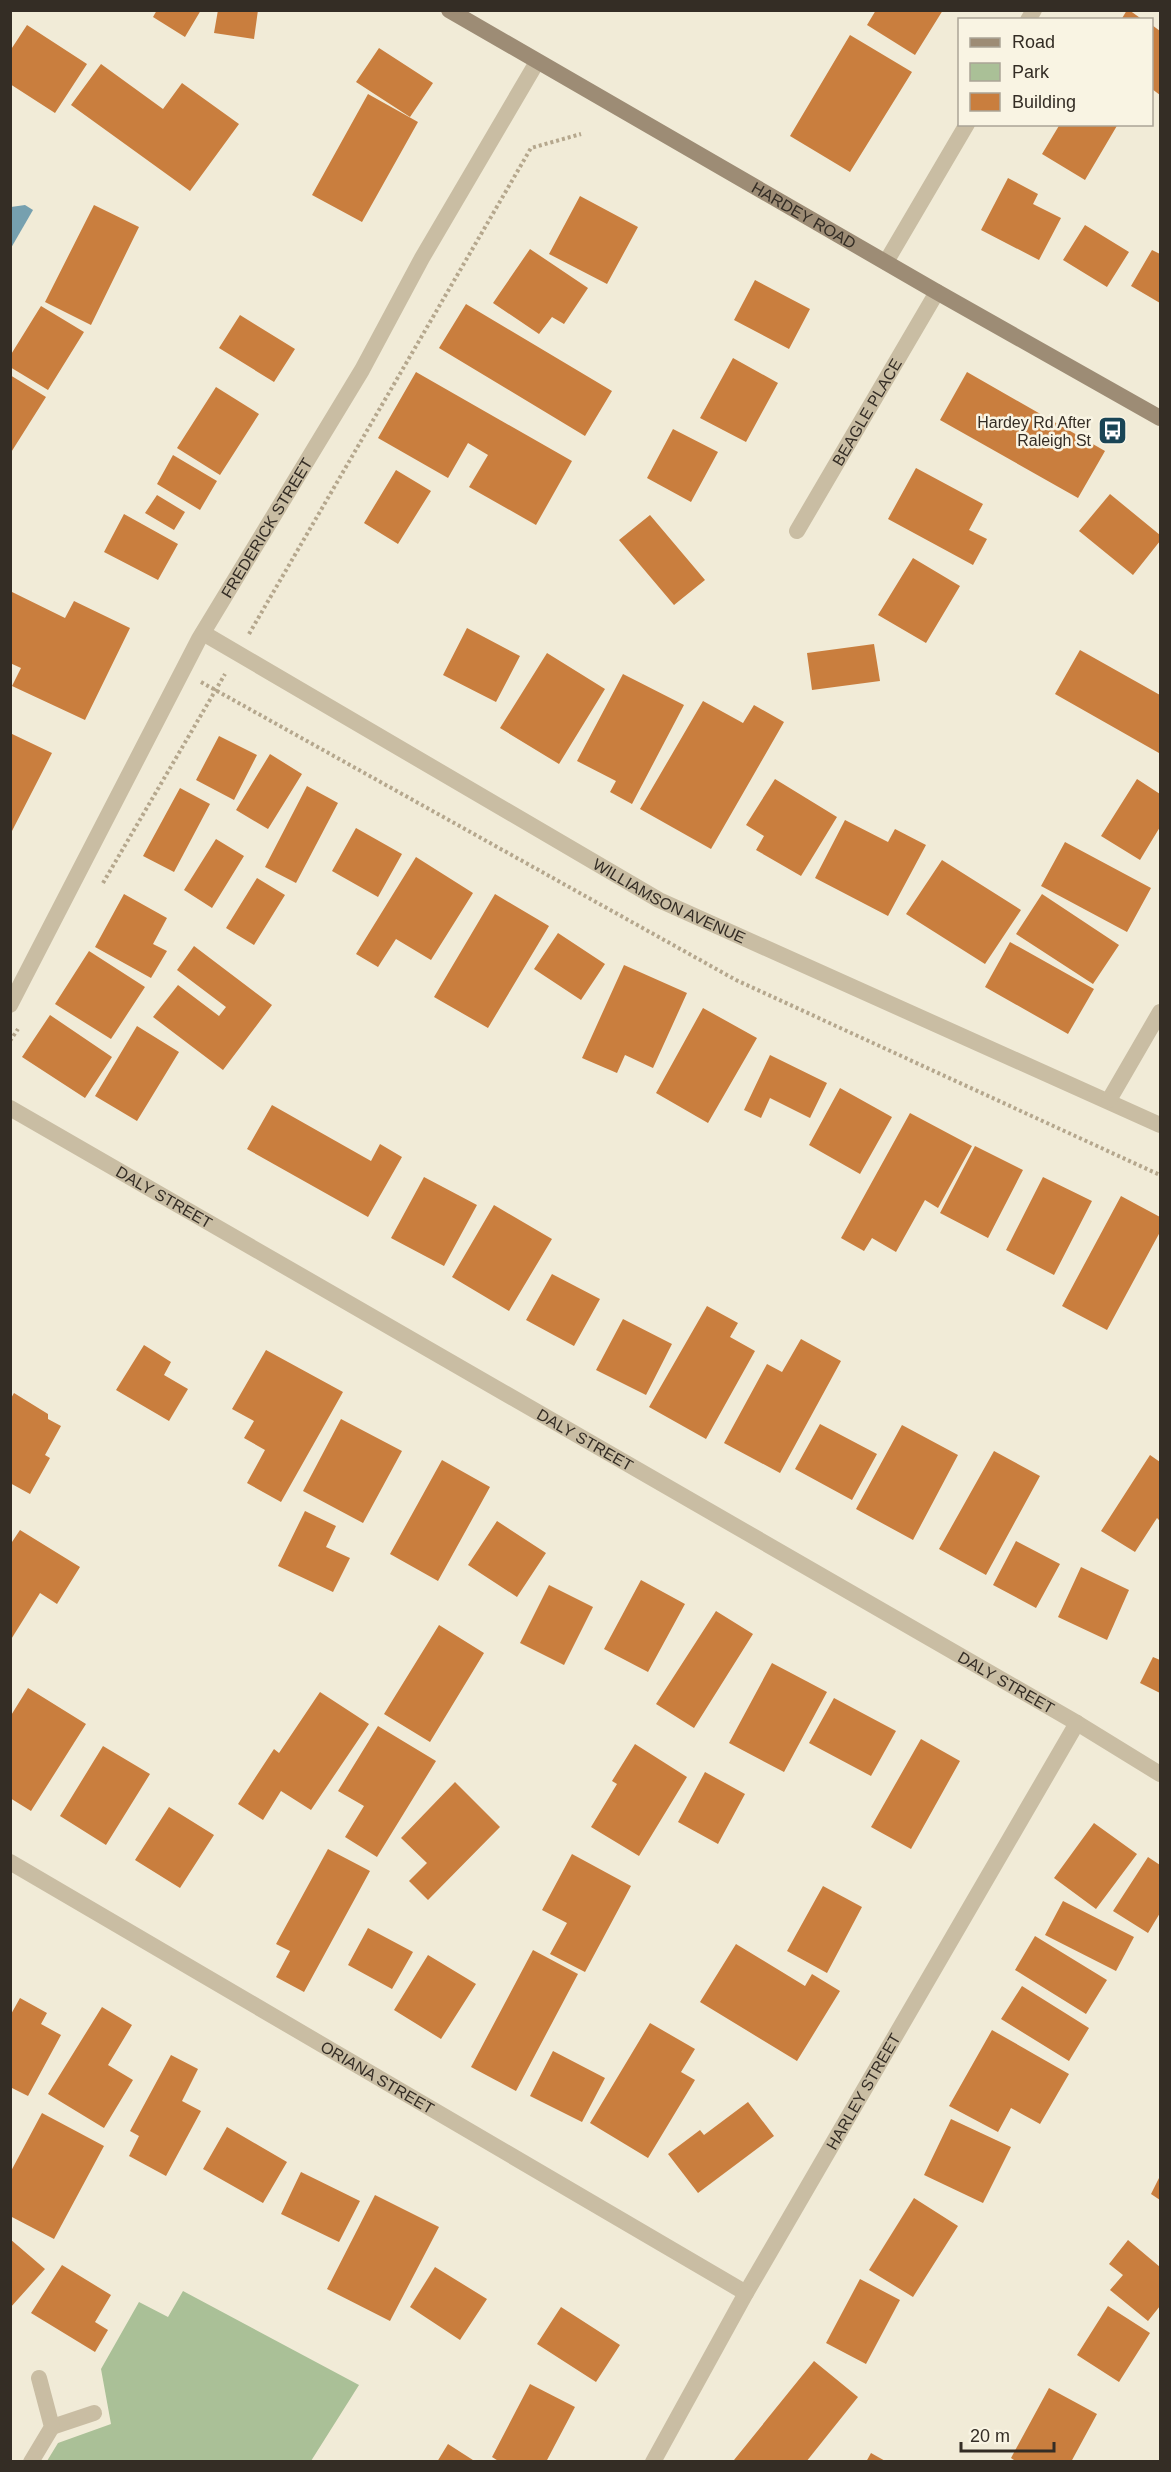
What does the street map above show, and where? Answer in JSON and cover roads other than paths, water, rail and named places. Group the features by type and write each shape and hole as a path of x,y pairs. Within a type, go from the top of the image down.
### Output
{"main road":[{"name":"HARDEY ROAD","path":"448,10 937,292 1161,418"}],"street":[{"name":"FREDERICK STREET","path":"10,1005 203,633 362,370 422,258 537,62"},
{"path":"886,262 966,126"},
{"name":"BEAGLE PLACE","path":"797,531 937,292"},
{"name":"WILLIAMSON AVENUE","path":"203,633 659,900 1161,1125"},
{"path":"1109,1100 1161,1012"},
{"name":"DALY STREET","path":"10,1108 1077,1723 1161,1774"},
{"name":"HARLEY STREET","path":"653,2462 746,2294 1077,1723"},
{"name":"ORIANA STREET","path":"10,1862 746,2294"},
{"path":"39,2378 52,2427"},
{"path":"31,2462 52,2427 94,2413"}],"water":[{"path":"25,205 33,210 11,248 11,207"}],"place":[{"name":"Hardey Rd After Raleigh St","path":"1112,431"}]}
